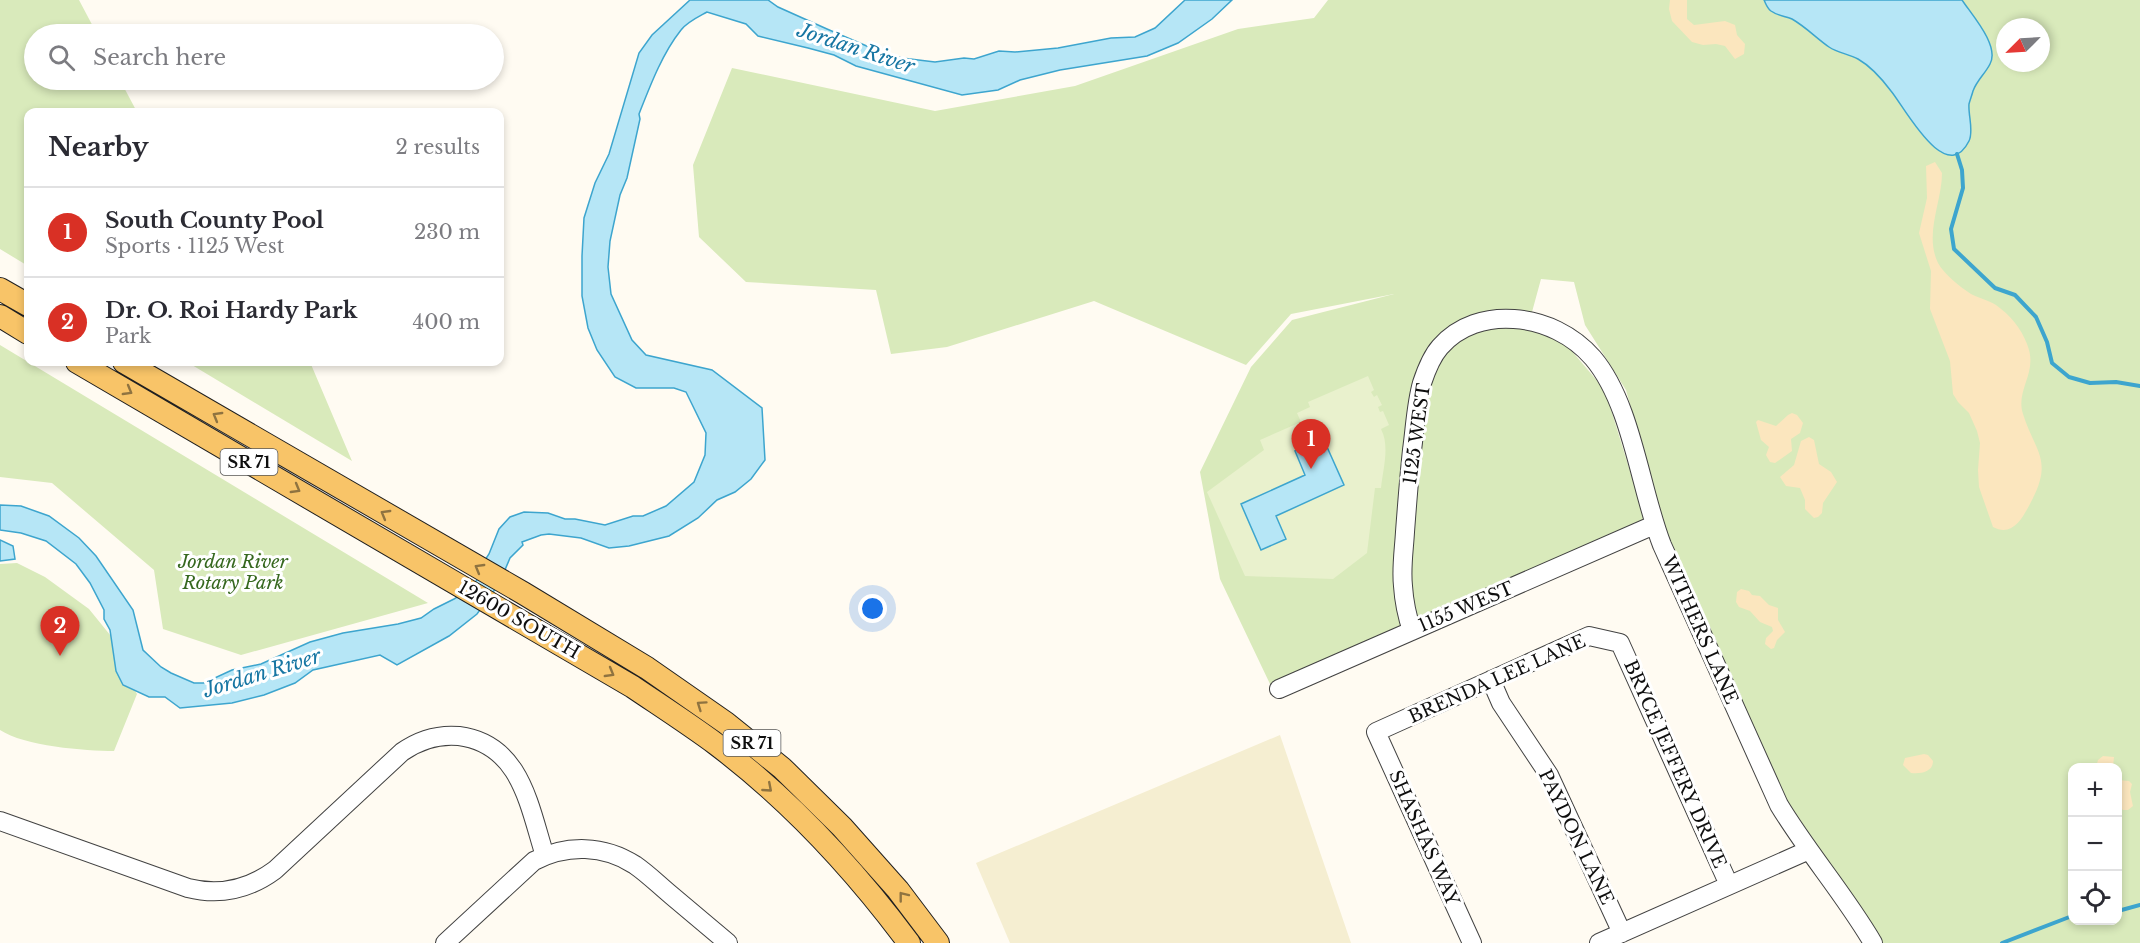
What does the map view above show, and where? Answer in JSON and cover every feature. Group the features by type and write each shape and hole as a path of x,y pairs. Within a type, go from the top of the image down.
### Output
{"main road":[{"path":"0,289 24,303"},
{"path":"0,316 24,331"},
{"name":"12600 SOUTH","path":"84,366 633,687 716,745 773,792 823,841 878,902 909,943"},
{"name":"12600 SOUTH","path":"131,366 523,593 647,668 726,723 782,768 856,842 898,890 938,943"}],"street":[{"name":"1125 WEST","path":"1412,631 1405,608 1402,584 1403,560 1415,427 1421,385 1428,367 1439,348 1456,332 1476,323 1501,318 1539,323"},
{"name":"WITHERS LANE","path":"1539,323 1559,331 1578,343 1594,359 1609,381 1623,414 1654,525 1779,806 1873,943"},
{"name":"1155 WEST","path":"1279,689 1654,525"},
{"name":"BRENDA LEE LANE","path":"1377,732 1588,636 1620,643"},
{"name":"BRYCE JEFFERY DRIVE","path":"1620,643 1730,885"},
{"name":"PAYDON LANE","path":"1491,680 1501,703 1549,775 1622,933"},
{"name":"SHASHAS WAY","path":"1377,732 1472,943"},
{"path":"0,821 188,888 211,892 234,890 256,883 275,870 402,752 423,740 450,735 480,741 506,759 524,788 545,856"},
{"path":"445,943 525,868 545,856 584,849 624,859 637,867 728,943"},
{"path":"1599,943 1809,850"}],"shaded area":[{"path":"1280,735 1351,943 1010,943 976,863"}],"green space":[{"path":"0,0 79,0 92,24 24,24 24,90 125,90 135,108 24,108 24,264 0,249"},
{"path":"1328,0 2140,0 2140,943 1883,943 1788,802 1665,531 1626,390 1585,325 1574,282 1541,279 1532,312 1565,343 1605,390 1645,520 1270,684 1220,579 1200,472 1251,367 1292,320 1394,294 1291,314 1246,365 1094,301 947,347 891,354 876,290 746,282 699,237 693,165 732,68 935,111 1075,86 1238,29 1314,18"},
{"name":"Jordan River Rotary Park","path":"0,345 24,359 24,366 35,366 428,603 241,655 163,629 154,570 52,483 0,477"},
{"path":"194,366 312,366 352,461"},
{"path":"1368,376 1374,390 1371,392 1374,397 1377,395 1382,405 1378,407 1380,412 1383,411 1389,425 1381,429 1385,443 1385,458 1381,488 1375,488 1367,553 1333,579 1245,576 1207,492 1264,450 1260,440 1301,422 1297,413 1310,407 1308,402"},
{"path":"17,563 45,577 89,609 119,646 120,667 137,694 114,751 72,749 39,744 0,730 0,564"}],"sand":[{"path":"1670,0 1687,0 1687,19 1694,25 1725,21 1735,25 1737,35 1745,44 1744,54 1735,59 1725,46 1692,42 1672,21 1669,9"},
{"path":"1935,162 1942,173 1933,229 1934,252 1938,263 1962,288 1996,305 2006,313 2022,333 2030,354 2029,372 2021,405 2040,456 2041,475 2025,512 2017,523 2007,530 1993,527 1979,487 1980,443 1977,431 1969,413 1953,394 1950,361 1930,309 1931,271 1919,233 1927,198 1926,166"},
{"path":"1792,413 1797,415 1803,423 1800,433 1791,439 1792,451 1775,463 1770,462 1766,455 1769,447 1761,440 1756,422 1758,420 1776,426"},
{"path":"1809,437 1814,440 1819,464 1831,472 1837,482 1823,503 1822,513 1814,518 1805,509 1805,500 1800,488 1786,486 1780,477 1794,465 1801,441"},
{"path":"1741,589 1749,591 1752,595 1760,596 1769,605 1778,608 1778,620 1785,632 1777,640 1774,648 1771,649 1765,644 1766,638 1773,631 1772,627 1760,622 1750,611 1739,607 1736,602 1737,592"},
{"path":"1924,754 1933,761 1931,768 1926,772 1911,773 1903,765 1905,758"},
{"path":"2103,756 2114,757 2113,763 2097,763"},
{"path":"2122,780 2132,784 2130,792 2133,806 2128,810 2123,810"}],"water":[{"name":"Jordan River","path":"690,0 768,0 778,7 883,53 935,62 974,59 999,51 1015,52 1058,48 1111,38 1135,37 1155,28 1185,0 1232,0 1212,19 1178,43 1147,56 1060,70 1020,80 998,90 962,95 856,66 834,55 758,36 746,24 707,12 693,20 681,30 668,49 639,114 640,119 627,178 620,195 610,241 608,267 611,294 632,340 646,355 712,370 762,408 765,460 751,479 735,492 717,500 698,518 669,536 629,546 609,548 581,538 549,534 522,542 523,545 510,558 499,584 477,614 449,636 397,665 380,655 313,670 295,683 264,695 232,703 180,708 165,697 149,697 123,685 116,671 110,630 104,619 104,610 90,583 76,564 46,541 21,533 0,530 0,505 21,506 49,516 79,538 96,556 133,610 143,650 171,673 194,683 204,683 232,670 261,664 310,642 343,633 421,618 469,589 477,580 479,569 489,554 499,529 510,517 524,512 548,513 565,519 605,525 633,516 643,516 666,506 694,482 705,455 706,433 686,392 674,388 636,388 615,377 597,350 588,328 582,296 584,218 595,183 609,154 639,53 652,35"},
{"path":"1764,0 1962,0 1984,31 1992,57 1969,102 1971,133 1969,141 1960,153 1949,155 1938,150 1927,140 1872,69 1858,59 1829,47 1792,19 1771,11"},
{"path":"1323,438 1344,485 1276,516 1286,539 1261,550 1241,504 1305,475 1295,451"},
{"path":"0,540 13,546 15,559 0,561"}],"waterway":[{"path":"1957,154 1962,170 1963,188 1951,229 1954,249 1995,288 2015,295 2036,317 2047,342 2052,363 2069,377 2090,383 2116,382 2140,386"},
{"path":"2122,910 2140,905"},
{"path":"2002,943 2068,918"}],"place":[{"name":"South County Pool","path":"1311,469"},
{"name":"Dr. O. Roi Hardy Park","path":"60,656"}]}
